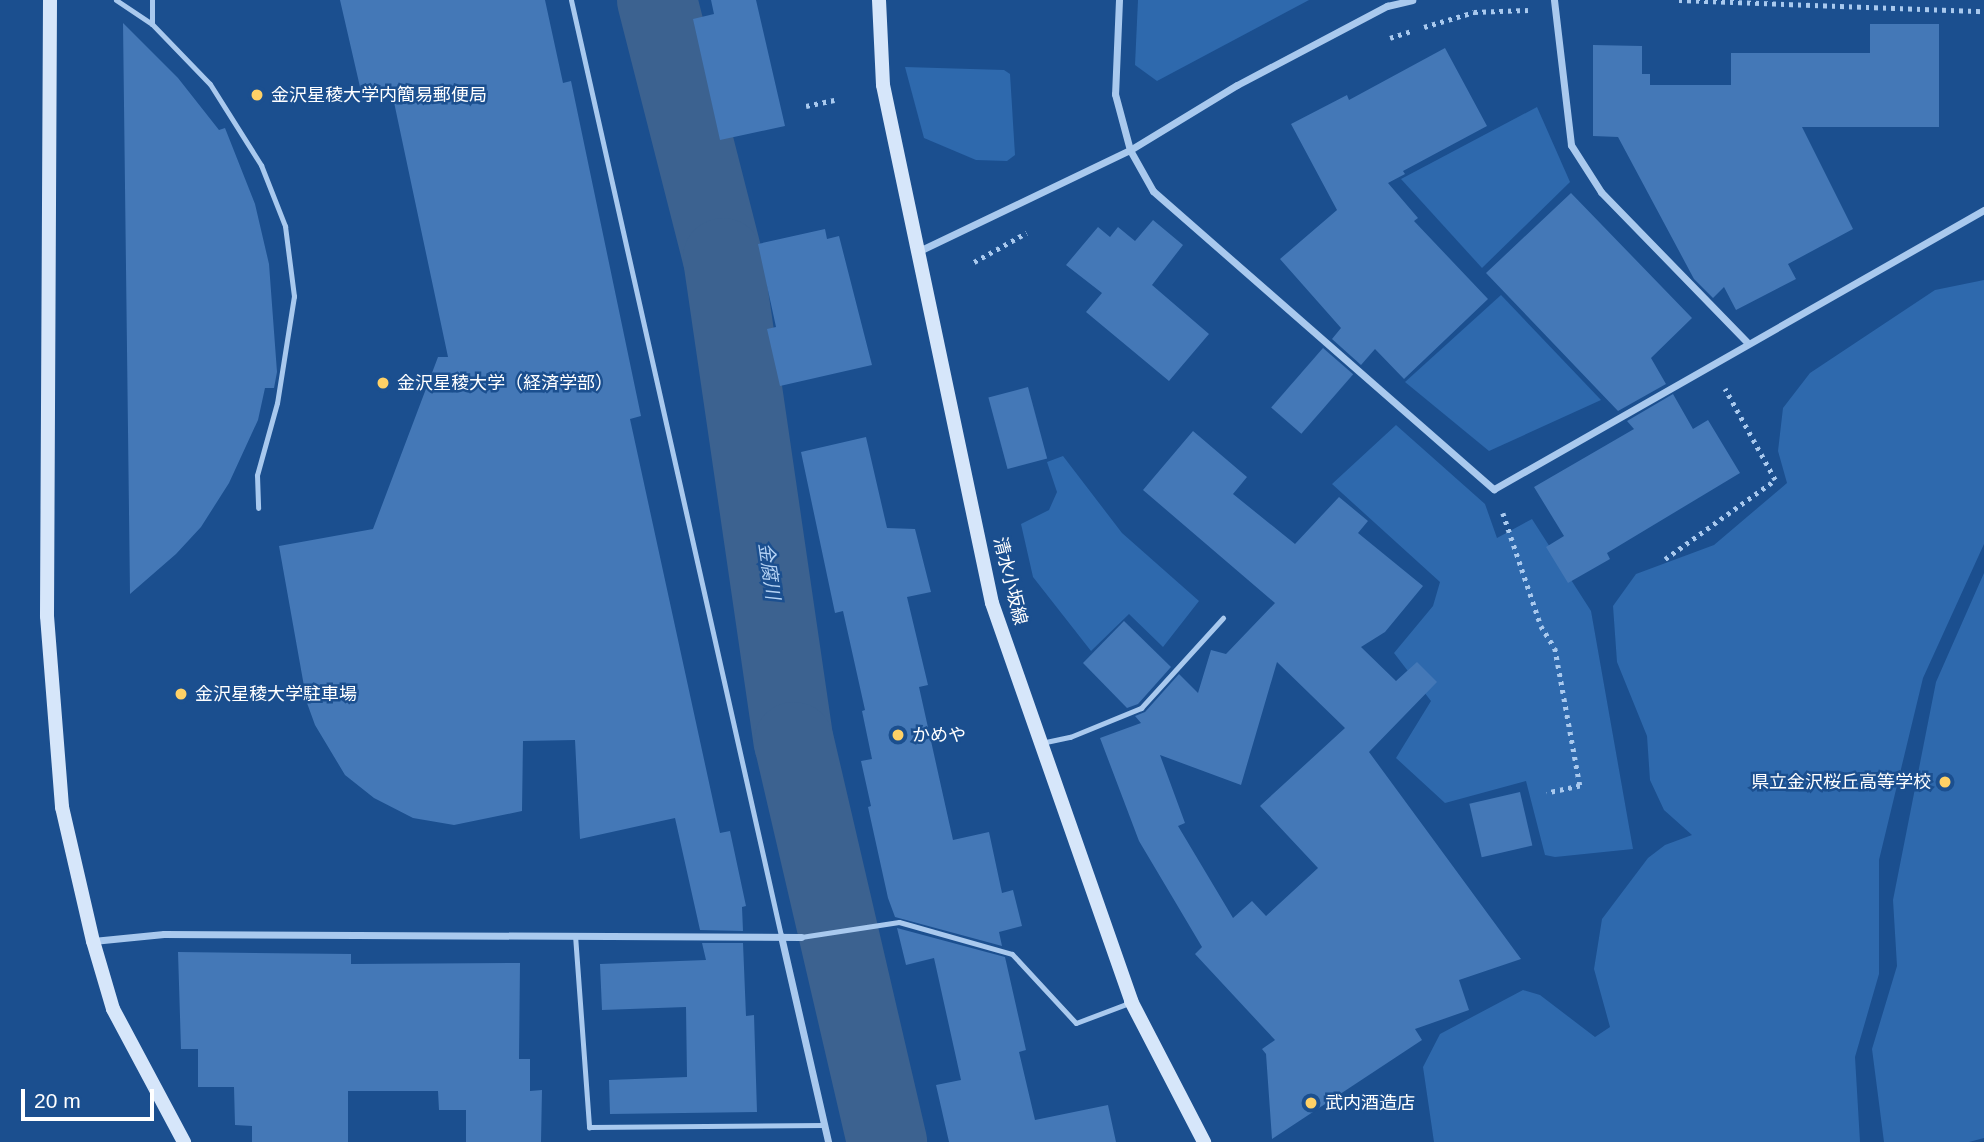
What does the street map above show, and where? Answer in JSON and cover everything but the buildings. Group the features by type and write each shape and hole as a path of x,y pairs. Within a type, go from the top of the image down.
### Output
{"main road":[{"path":"50,0 47,616 62,807 93,941 113,1009 184,1142"},
{"name":"清水小坂線","path":"879,0 883,85 992,603 1132,1002 1204,1142"}],"street":[{"path":"1119,0 1115,94 1130,150 1153,191 1494,489 1984,210"},
{"path":"919,251 1130,150 1237,85 1387,6 1412,0"},
{"path":"1554,0 1571,145 1601,192 1748,343"},
{"path":"93,941 164,934 801,937"},
{"path":"781,936 828,1142"}],"lane":[{"path":"116,0 152,24 210,84 261,165 285,226 294,296 277,403 257,475 258,509"},
{"path":"152,0 152,24"},
{"path":"571,0 781,936"},
{"path":"1041,743 1070,737 1141,708 1223,618"},
{"path":"801,937 899,922 1012,954 1076,1023 1132,1002"},
{"path":"575,935 589,1127 824,1125"}],"path":[{"path":"1679,0 1984,11"},
{"path":"1382,40 1474,12 1555,9"},
{"path":"806,106 834,100"},
{"path":"974,262 1031,230"},
{"path":"1665,559 1775,480 1712,364"},
{"path":"1494,489 1541,626 1555,648 1580,786 1547,793"}],"shaded area":[{"path":"1138,0 1309,0 1157,81 1135,65"},
{"path":"905,67 1004,70 1010,74 1015,155 1007,161 976,160 924,138"},
{"path":"1537,107 1570,182 1482,268 1401,179"},
{"path":"1984,280 1984,544 1923,678 1879,860 1879,974 1855,1057 1860,1142 1434,1142 1423,1067 1440,1034 1523,990 1540,995 1595,1037 1610,1027 1594,969 1602,919 1648,858 1665,845 1692,835 1664,810 1650,780 1647,736 1617,662 1613,606 1636,574 1714,545 1787,483 1778,451 1783,408 1810,373 1935,290"},
{"path":"1501,295 1601,400 1489,451 1405,382"},
{"path":"1396,425 1485,504 1497,538 1532,519 1591,611 1633,849 1555,857 1545,855 1526,781 1445,803 1396,758 1431,701 1394,653 1433,606 1440,582 1332,484"},
{"path":"1063,456 1122,533 1199,601 1163,647 1129,614 1091,651 1033,577 1021,524 1049,510 1057,492 1047,462"},
{"name":"県立金沢桜丘高等学校","path":"1984,573 1984,1138 1969,1142 1884,1142 1872,1049 1897,966 1893,900 1936,682"}],"waterway":[{"name":"金腐川","path":"657,0 723,258 794,742 887,1142"}],"place":[{"name":"金沢星稜大学内簡易郵便局","path":"257,95"},
{"name":"金沢星稜大学（経済学部）","path":"383,383"},
{"name":"金沢星稜大学駐車場","path":"181,694"},
{"name":"かめや","path":"898,735"},
{"name":"県立金沢桜丘高等学校","path":"1945,782"},
{"name":"武内酒造店","path":"1311,1103"}]}
